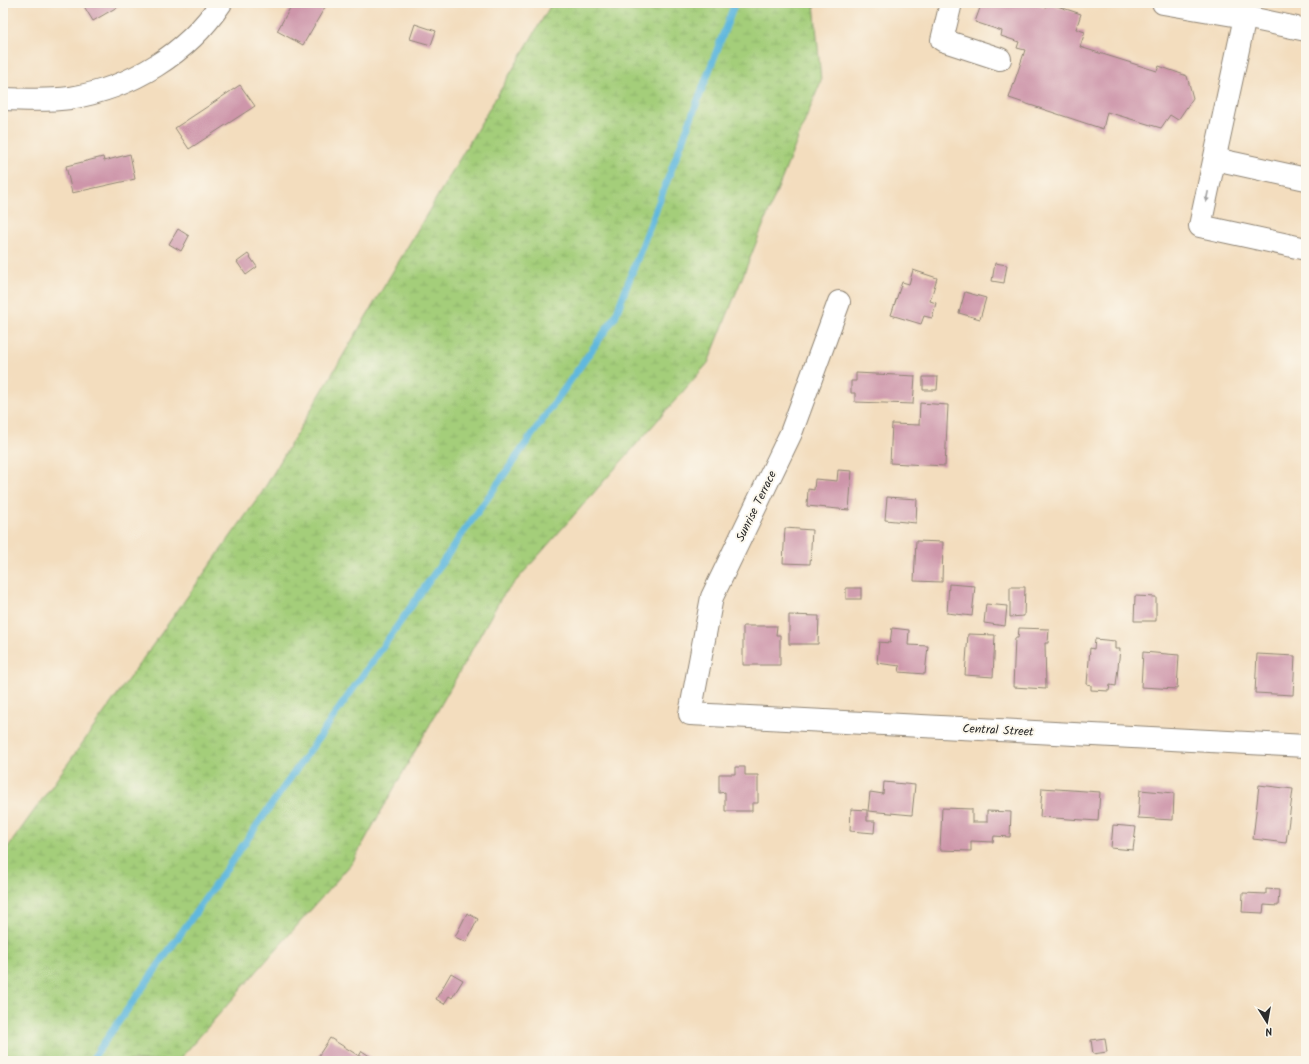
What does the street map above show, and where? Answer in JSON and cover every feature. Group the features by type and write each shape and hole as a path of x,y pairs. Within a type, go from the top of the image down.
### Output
{"street":[{"path":"3,99 36,100 70,98 103,91 134,78 164,61 190,40 213,15 221,3"},
{"path":"951,3 942,40 1000,59"},
{"path":"1162,3 1245,17 1306,30"},
{"path":"1245,17 1200,226 1306,249"},
{"path":"1215,159 1306,179"},
{"name":"Sunrise Terrace","path":"690,714 712,597 791,433 839,302"},
{"name":"Central Street","path":"690,714 1306,746"}],"green space":[{"path":"552,3 814,3 821,81 708,363 501,598 352,863 178,1061 3,1061 3,854 261,494"}],"building":[{"path":"82,3 124,3 93,21"},
{"path":"293,3 317,3 325,7 303,45 277,31"},
{"path":"975,3 1035,3 1046,7 1048,3 1081,14 1076,29 1085,32 1080,47 1157,71 1159,66 1187,76 1193,98 1178,120 1170,115 1161,128 1107,112 1103,129 1009,98 1025,50 1017,48 1019,42 1001,36 1002,31 975,22 981,5"},
{"path":"415,24 436,31 431,45 410,39"},
{"path":"240,85 255,106 189,149 175,128"},
{"path":"130,154 135,179 72,193 66,166 103,157 104,161"},
{"path":"178,229 189,236 181,251 169,244"},
{"path":"248,254 257,267 246,275 237,262"},
{"path":"995,263 1007,265 1004,283 992,281"},
{"path":"913,270 937,278 930,301 936,303 932,318 924,316 921,324 891,315 902,282 909,284"},
{"path":"965,292 986,298 980,319 959,313"},
{"path":"856,373 915,376 913,404 855,402 855,393 851,393 851,381 856,381"},
{"path":"923,377 938,377 937,390 923,390"},
{"path":"920,403 948,405 945,466 890,463 892,424 919,425"},
{"path":"838,470 852,471 849,510 807,506 808,489 814,490 815,479 837,481"},
{"path":"887,497 917,499 916,523 885,520"},
{"path":"785,528 812,530 810,564 783,563"},
{"path":"916,541 943,542 942,582 914,581"},
{"path":"949,584 975,586 972,616 947,613"},
{"path":"1010,587 1025,587 1024,616 1010,617"},
{"path":"846,588 861,588 861,599 846,599"},
{"path":"1135,596 1156,597 1156,621 1134,621"},
{"path":"986,604 1007,606 1005,626 984,623"},
{"path":"789,615 819,616 818,644 789,644"},
{"path":"743,626 777,626 776,635 780,635 780,665 743,665"},
{"path":"892,628 909,630 908,645 928,646 925,674 899,672 900,666 877,663 879,642 890,643"},
{"path":"1019,628 1049,629 1048,643 1045,643 1046,689 1013,687 1015,638 1018,638"},
{"path":"968,634 995,635 993,677 965,675"},
{"path":"1095,639 1115,641 1115,649 1120,649 1116,686 1110,685 1109,691 1091,690 1091,685 1087,684 1090,648 1094,649"},
{"path":"1143,652 1179,655 1177,689 1141,687"},
{"path":"1257,654 1295,656 1293,695 1255,693"},
{"path":"735,767 745,767 745,775 758,775 758,803 752,803 752,811 725,811 725,792 719,793 719,774 735,774"},
{"path":"884,782 915,785 912,815 868,811 870,792 883,794"},
{"path":"1259,785 1293,789 1286,843 1253,839"},
{"path":"1042,788 1100,792 1098,821 1040,817"},
{"path":"1140,790 1174,793 1173,820 1138,818"},
{"path":"942,808 972,809 972,822 987,822 987,811 1011,812 1010,837 994,836 993,842 971,841 971,851 940,850"},
{"path":"851,809 867,810 867,821 875,821 874,833 850,831"},
{"path":"1113,825 1136,827 1133,850 1111,848"},
{"path":"1266,889 1279,890 1278,906 1264,905 1263,913 1242,912 1243,893 1266,894"},
{"path":"467,913 478,919 466,942 455,937"},
{"path":"451,973 463,980 452,998 449,996 444,1004 436,999"},
{"path":"330,1038 359,1056 362,1051 377,1061 322,1061 317,1058"},
{"path":"1105,1038 1107,1052 1093,1054 1091,1040"}],"waterway":[{"path":"91,1061 615,317 735,3"}]}
